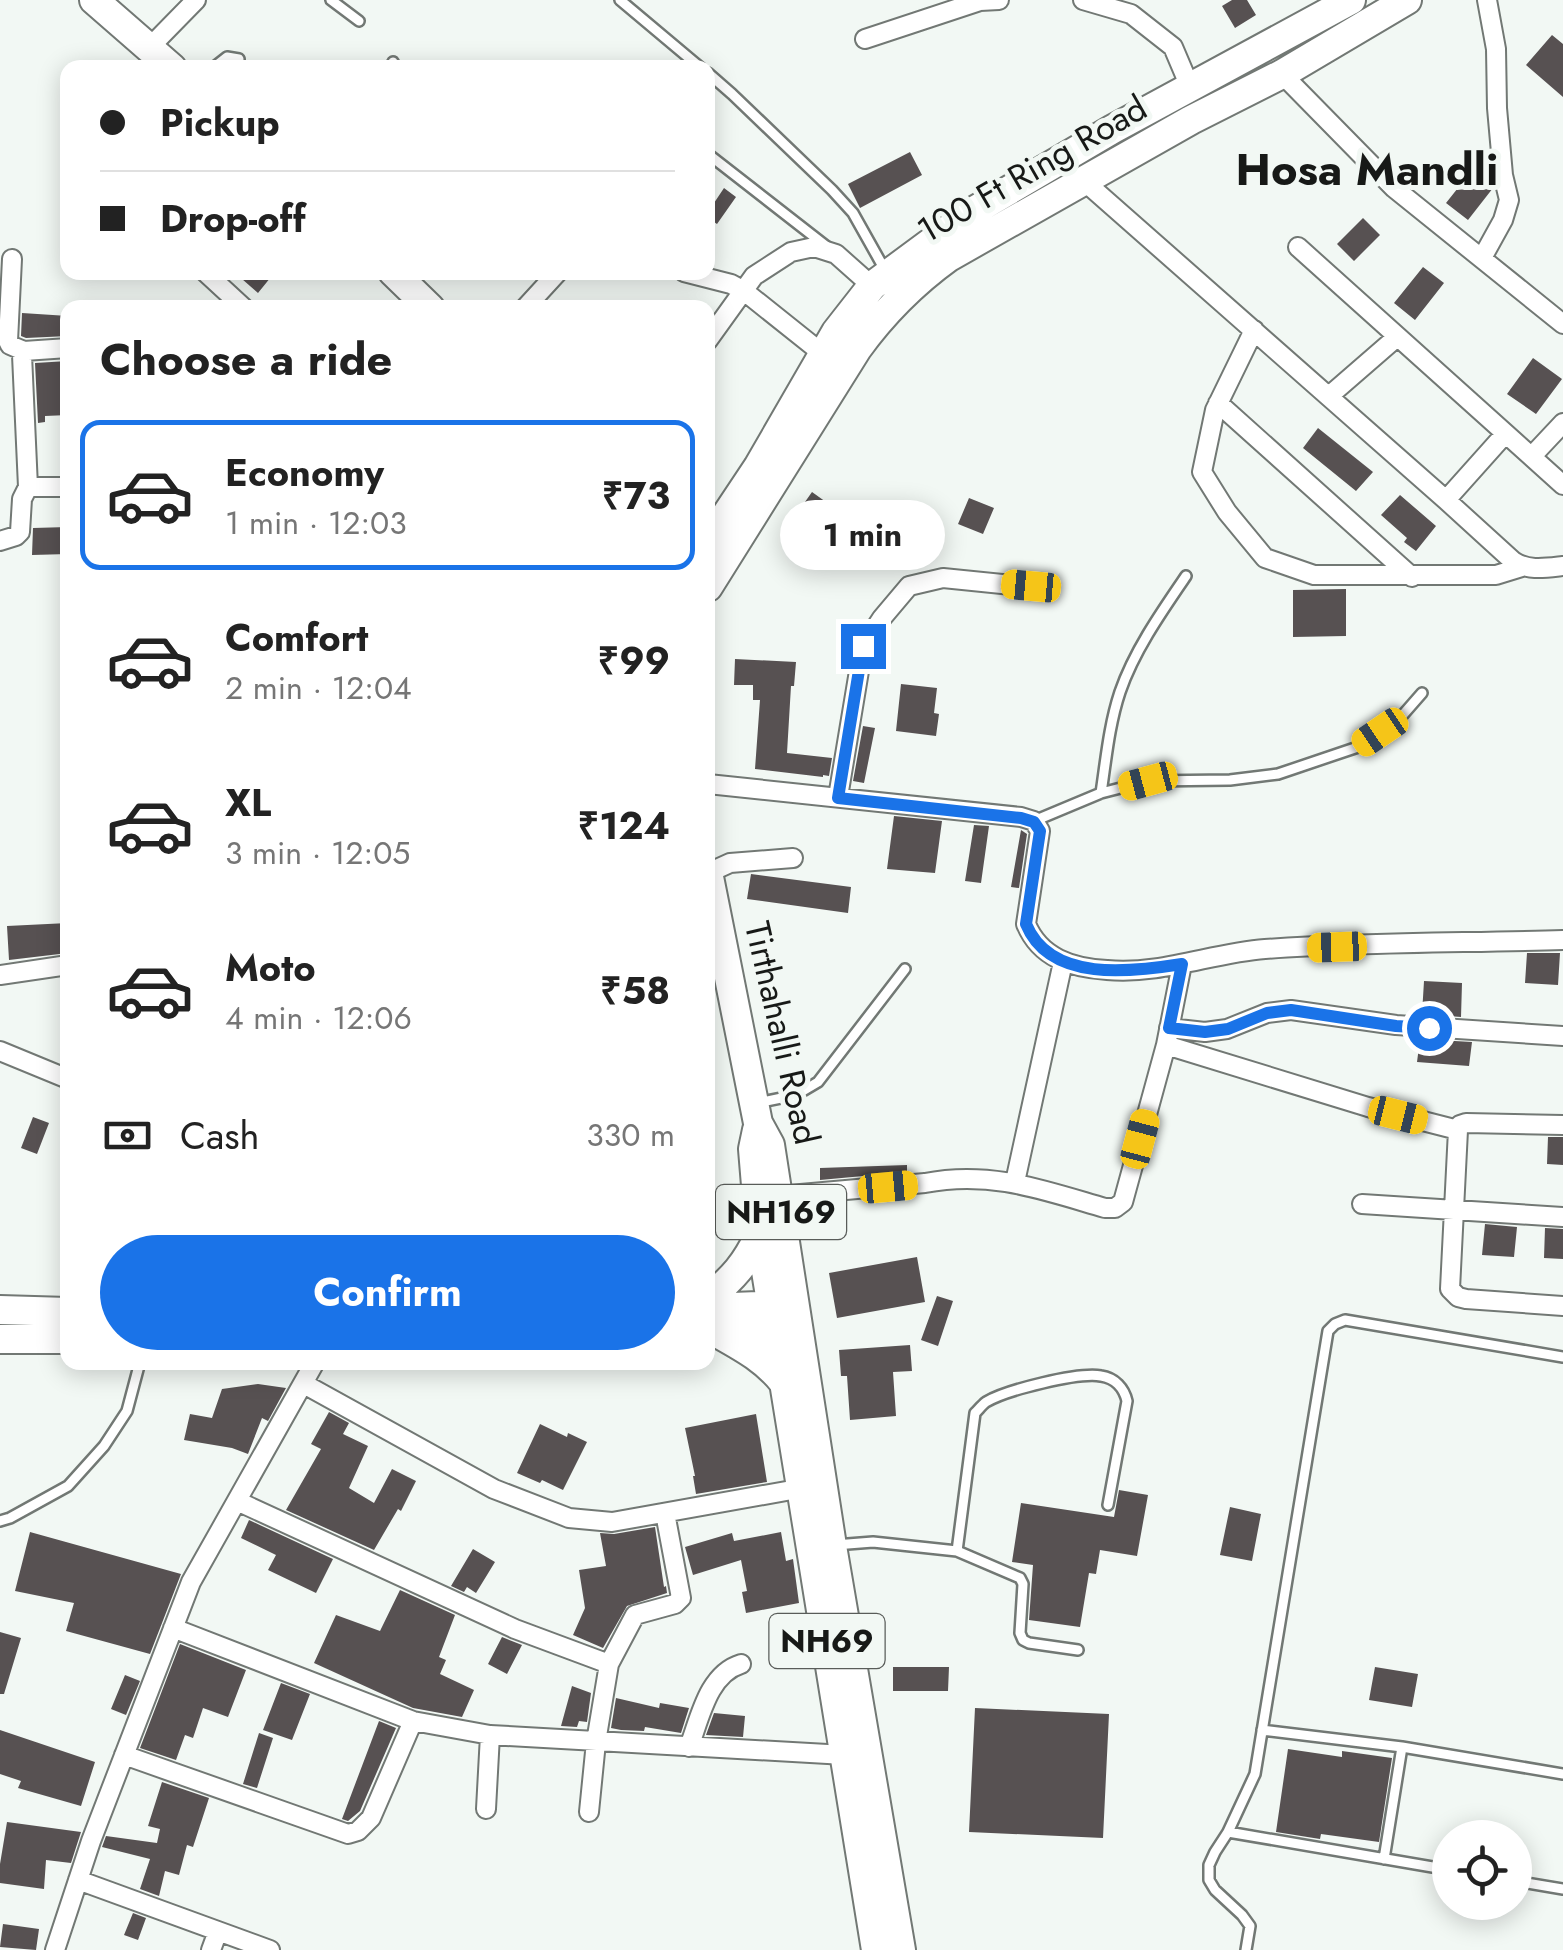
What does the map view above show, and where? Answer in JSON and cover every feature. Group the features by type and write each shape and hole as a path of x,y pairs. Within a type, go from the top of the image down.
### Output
{"main road":[{"path":"94,0 164,60"},
{"name":"100 Ft Ring Road","path":"715,532 758,467 836,332 880,280 972,212 1190,88 1321,7 1351,0"},
{"name":"100 Ft Ring Road","path":"715,577 857,349 880,318 922,277 950,257 1190,120 1282,74 1408,0"},
{"path":"401,280 422,300"},
{"name":"Tirthahalli Road","path":"715,907 756,1113 770,1145 778,1196 785,1318"},
{"name":"NH169","path":"756,1113 753,1149 760,1234 785,1318"},
{"path":"715,1293 734,1277 760,1234"},
{"path":"0,1310 60,1312"},
{"path":"715,1325 785,1318"},
{"name":"NH69","path":"785,1318 784,1383 876,1950"},
{"name":"NH69","path":"785,1318 832,1546 901,1950"},
{"path":"715,1328 770,1366 784,1383"},
{"path":"0,1339 60,1339"}],"street":[{"path":"150,47 196,0"},
{"path":"865,38 980,2 999,0"},
{"path":"1083,0 1131,14 1173,47 1190,88"},
{"path":"1482,258 1503,220 1509,200 1496,108 1496,49 1486,0"},
{"path":"1282,74 1394,188 1563,324"},
{"path":"1084,181 1522,567"},
{"path":"715,330 754,276 791,252 814,247 836,254 880,280"},
{"path":"1298,247 1563,485"},
{"path":"12,259 8,342 13,348 24,350 60,348"},
{"path":"214,280 235,300"},
{"path":"532,300 550,280"},
{"path":"715,280 744,291 823,354"},
{"path":"1254,330 1218,403 1202,472 1227,512 1265,558 1314,575 1496,575 1522,567 1563,566"},
{"path":"1329,396 1397,336"},
{"path":"0,541 20,532 22,500 28,487 24,350"},
{"path":"1218,403 1412,577"},
{"path":"1532,456 1563,423"},
{"path":"1446,500 1505,434"},
{"path":"28,487 60,487"},
{"path":"838,798 863,646 909,586 943,578 1031,586"},
{"path":"715,785 1034,822 1040,831 1026,924 1041,948 1063,962 1107,970 1148,969 1262,950 1563,940"},
{"path":"715,869 730,863 792,858"},
{"path":"1015,1182 1063,962"},
{"path":"778,1196 978,1178 1015,1182 1115,1208 1123,1202 1168,1036 1182,964"},
{"path":"0,975 60,966"},
{"path":"1168,1036 1216,1031 1267,1013 1291,1010 1396,1026 1563,1036"},
{"path":"1168,1036 1368,1108 1458,1130"},
{"path":"0,1051 60,1075"},
{"path":"1563,1125 1460,1125 1450,1290 1466,1300 1563,1306"},
{"path":"1362,1204 1563,1217"},
{"path":"55,1950 191,1582 311,1370"},
{"path":"304,1384 494,1489 569,1518 612,1522 803,1488"},
{"path":"237,1501 514,1629 609,1664"},
{"path":"589,1812 609,1664 636,1616 675,1604 681,1598 665,1512"},
{"path":"173,1628 413,1721 490,1735 845,1755"},
{"path":"690,1748 716,1681 730,1667 741,1664"},
{"path":"124,1756 348,1834 358,1831 371,1818 413,1721"},
{"path":"486,1809 490,1735"},
{"path":"78,1880 270,1950"},
{"path":"210,1950 218,1931"}],"lane":[{"path":"331,0 359,21"},
{"path":"620,0 691,60"},
{"path":"223,60 238,60"},
{"path":"715,79 853,213 880,280"},
{"path":"715,159 836,254"},
{"path":"1101,793 1120,690 1143,644 1186,576"},
{"path":"1034,822 1101,793 1148,781 1230,780 1278,774 1358,747 1402,717 1422,693"},
{"path":"756,1113 818,1082 906,969"},
{"path":"1246,1950 1250,1926 1215,1890 1209,1880 1210,1866 1255,1774 1328,1331 1345,1320 1563,1357"},
{"path":"0,1520 68,1486 104,1446 128,1411 138,1370"},
{"path":"957,1551 975,1413 997,1397 1059,1379 1101,1376 1116,1382 1127,1401 1108,1505"},
{"path":"832,1546 873,1542 957,1551 1020,1578 1024,1584 1020,1633 1024,1640 1078,1650"},
{"path":"1262,1730 1402,1747 1563,1774"},
{"path":"1384,1859 1402,1747"},
{"path":"1228,1832 1432,1867"},
{"path":"1532,1884 1563,1889"}],"building":[{"path":"1232,0 1247,0 1256,15 1235,28 1222,6"},
{"path":"1552,35 1563,44 1563,97 1526,65"},
{"path":"910,152 922,175 860,208 848,184"},
{"path":"1477,164 1490,174 1493,188 1468,220 1446,203"},
{"path":"724,188 736,197 717,224 715,223 715,202"},
{"path":"1363,218 1380,235 1354,261 1337,244"},
{"path":"1423,267 1444,283 1415,320 1394,303"},
{"path":"243,280 269,280 258,293"},
{"path":"22,313 60,315 60,336 21,336"},
{"path":"1533,358 1562,379 1536,414 1507,394"},
{"path":"60,361 60,415 45,416 45,422 38,423 35,363"},
{"path":"1318,428 1373,472 1356,491 1303,448"},
{"path":"812,492 826,502 815,519 800,509"},
{"path":"1400,495 1436,526 1416,551 1381,515"},
{"path":"969,498 994,508 983,534 958,524"},
{"path":"60,527 60,554 32,555 33,528"},
{"path":"1346,589 1346,636 1293,637 1293,590"},
{"path":"735,659 796,662 787,753 832,758 829,776 755,769 760,700 753,700 753,685 734,685"},
{"path":"901,684 937,688 936,736 896,731"},
{"path":"863,726 875,728 864,783 853,781"},
{"path":"894,816 942,821 935,873 887,869"},
{"path":"974,825 989,826 981,883 965,881"},
{"path":"1021,830 1027,834 1019,888 1011,887"},
{"path":"751,874 851,887 848,913 747,899"},
{"path":"60,923 60,954 9,960 7,926"},
{"path":"1527,953 1560,953 1558,985 1525,983"},
{"path":"1424,981 1462,983 1461,1017 1422,1014"},
{"path":"1420,1039 1472,1042 1469,1066 1417,1062"},
{"path":"33,1117 49,1123 37,1154 21,1148"},
{"path":"1548,1137 1563,1137 1563,1165 1547,1164"},
{"path":"907,1165 907,1172 820,1180 820,1168"},
{"path":"1485,1224 1517,1227 1514,1257 1482,1255"},
{"path":"1545,1228 1563,1229 1563,1259 1544,1258"},
{"path":"917,1257 925,1302 837,1318 829,1273"},
{"path":"937,1296 953,1301 938,1346 921,1340"},
{"path":"910,1345 912,1371 893,1372 896,1416 850,1420 847,1376 841,1376 839,1350"},
{"path":"258,1384 286,1388 268,1421 262,1418 248,1454 184,1440 190,1414 212,1418 222,1389"},
{"path":"329,1412 349,1423 343,1434 368,1446 349,1488 374,1503 392,1469 416,1481 374,1550 286,1510 321,1449 311,1444"},
{"path":"756,1414 767,1482 696,1494 685,1428"},
{"path":"540,1424 587,1442 563,1490 517,1473"},
{"path":"1119,1490 1148,1495 1137,1556 1100,1550 1096,1574 1089,1573 1080,1627 1029,1620 1033,1565 1012,1562 1021,1503 1114,1517"},
{"path":"1230,1507 1261,1514 1252,1561 1220,1555"},
{"path":"249,1520 333,1559 316,1593 268,1570 276,1555 241,1538"},
{"path":"655,1527 667,1593 627,1606 603,1648 573,1635 585,1608 579,1570 606,1566 600,1533"},
{"path":"30,1532 181,1574 150,1654 66,1631 74,1603 15,1591"},
{"path":"781,1532 786,1561 793,1559 799,1603 746,1613 742,1592 747,1591 741,1560 693,1575 685,1547 732,1533 734,1541"},
{"path":"473,1549 495,1562 476,1593 467,1587 464,1592 451,1586"},
{"path":"400,1590 455,1615 439,1657 446,1660 440,1674 474,1690 462,1717 413,1708 314,1663 336,1615 380,1631"},
{"path":"0,1632 21,1638 4,1694 0,1694"},
{"path":"502,1637 522,1645 507,1674 488,1664"},
{"path":"180,1644 246,1670 228,1717 203,1708 193,1738 185,1735 176,1760 140,1748"},
{"path":"893,1667 949,1667 948,1691 893,1691"},
{"path":"1375,1667 1418,1674 1412,1707 1369,1700"},
{"path":"125,1675 140,1681 126,1715 111,1709"},
{"path":"281,1683 310,1694 292,1740 263,1730"},
{"path":"572,1686 591,1693 587,1722 579,1721 577,1727 561,1726"},
{"path":"616,1698 659,1708 660,1703 689,1708 681,1733 645,1727 644,1731 611,1728"},
{"path":"975,1708 1109,1714 1103,1838 969,1832"},
{"path":"714,1713 745,1716 743,1737 706,1735"},
{"path":"379,1721 396,1728 360,1811 348,1821 342,1819"},
{"path":"0,1730 95,1762 81,1806 18,1788 21,1781 0,1774"},
{"path":"259,1733 273,1738 257,1788 243,1784"},
{"path":"1288,1749 1342,1757 1342,1751 1392,1758 1379,1842 1276,1832"},
{"path":"162,1782 209,1798 193,1847 187,1845 179,1875 165,1871 159,1896 140,1889 150,1859 102,1847 106,1836 157,1843 160,1829 148,1826"},
{"path":"7,1822 81,1832 71,1863 46,1860 44,1889 0,1883"},
{"path":"133,1913 146,1918 138,1940 124,1935"},
{"path":"3,1924 39,1929 36,1950 0,1947"}],"district":[{"name":"Hosa Mandli","path":"1367,169"}],"route":[{"path":"863,646 838,798 1034,822 1040,831 1026,924 1031,936 1053,958 1107,970 1182,964 1169,1028 1205,1032 1228,1029 1267,1013 1291,1010 1429,1028"}]}
